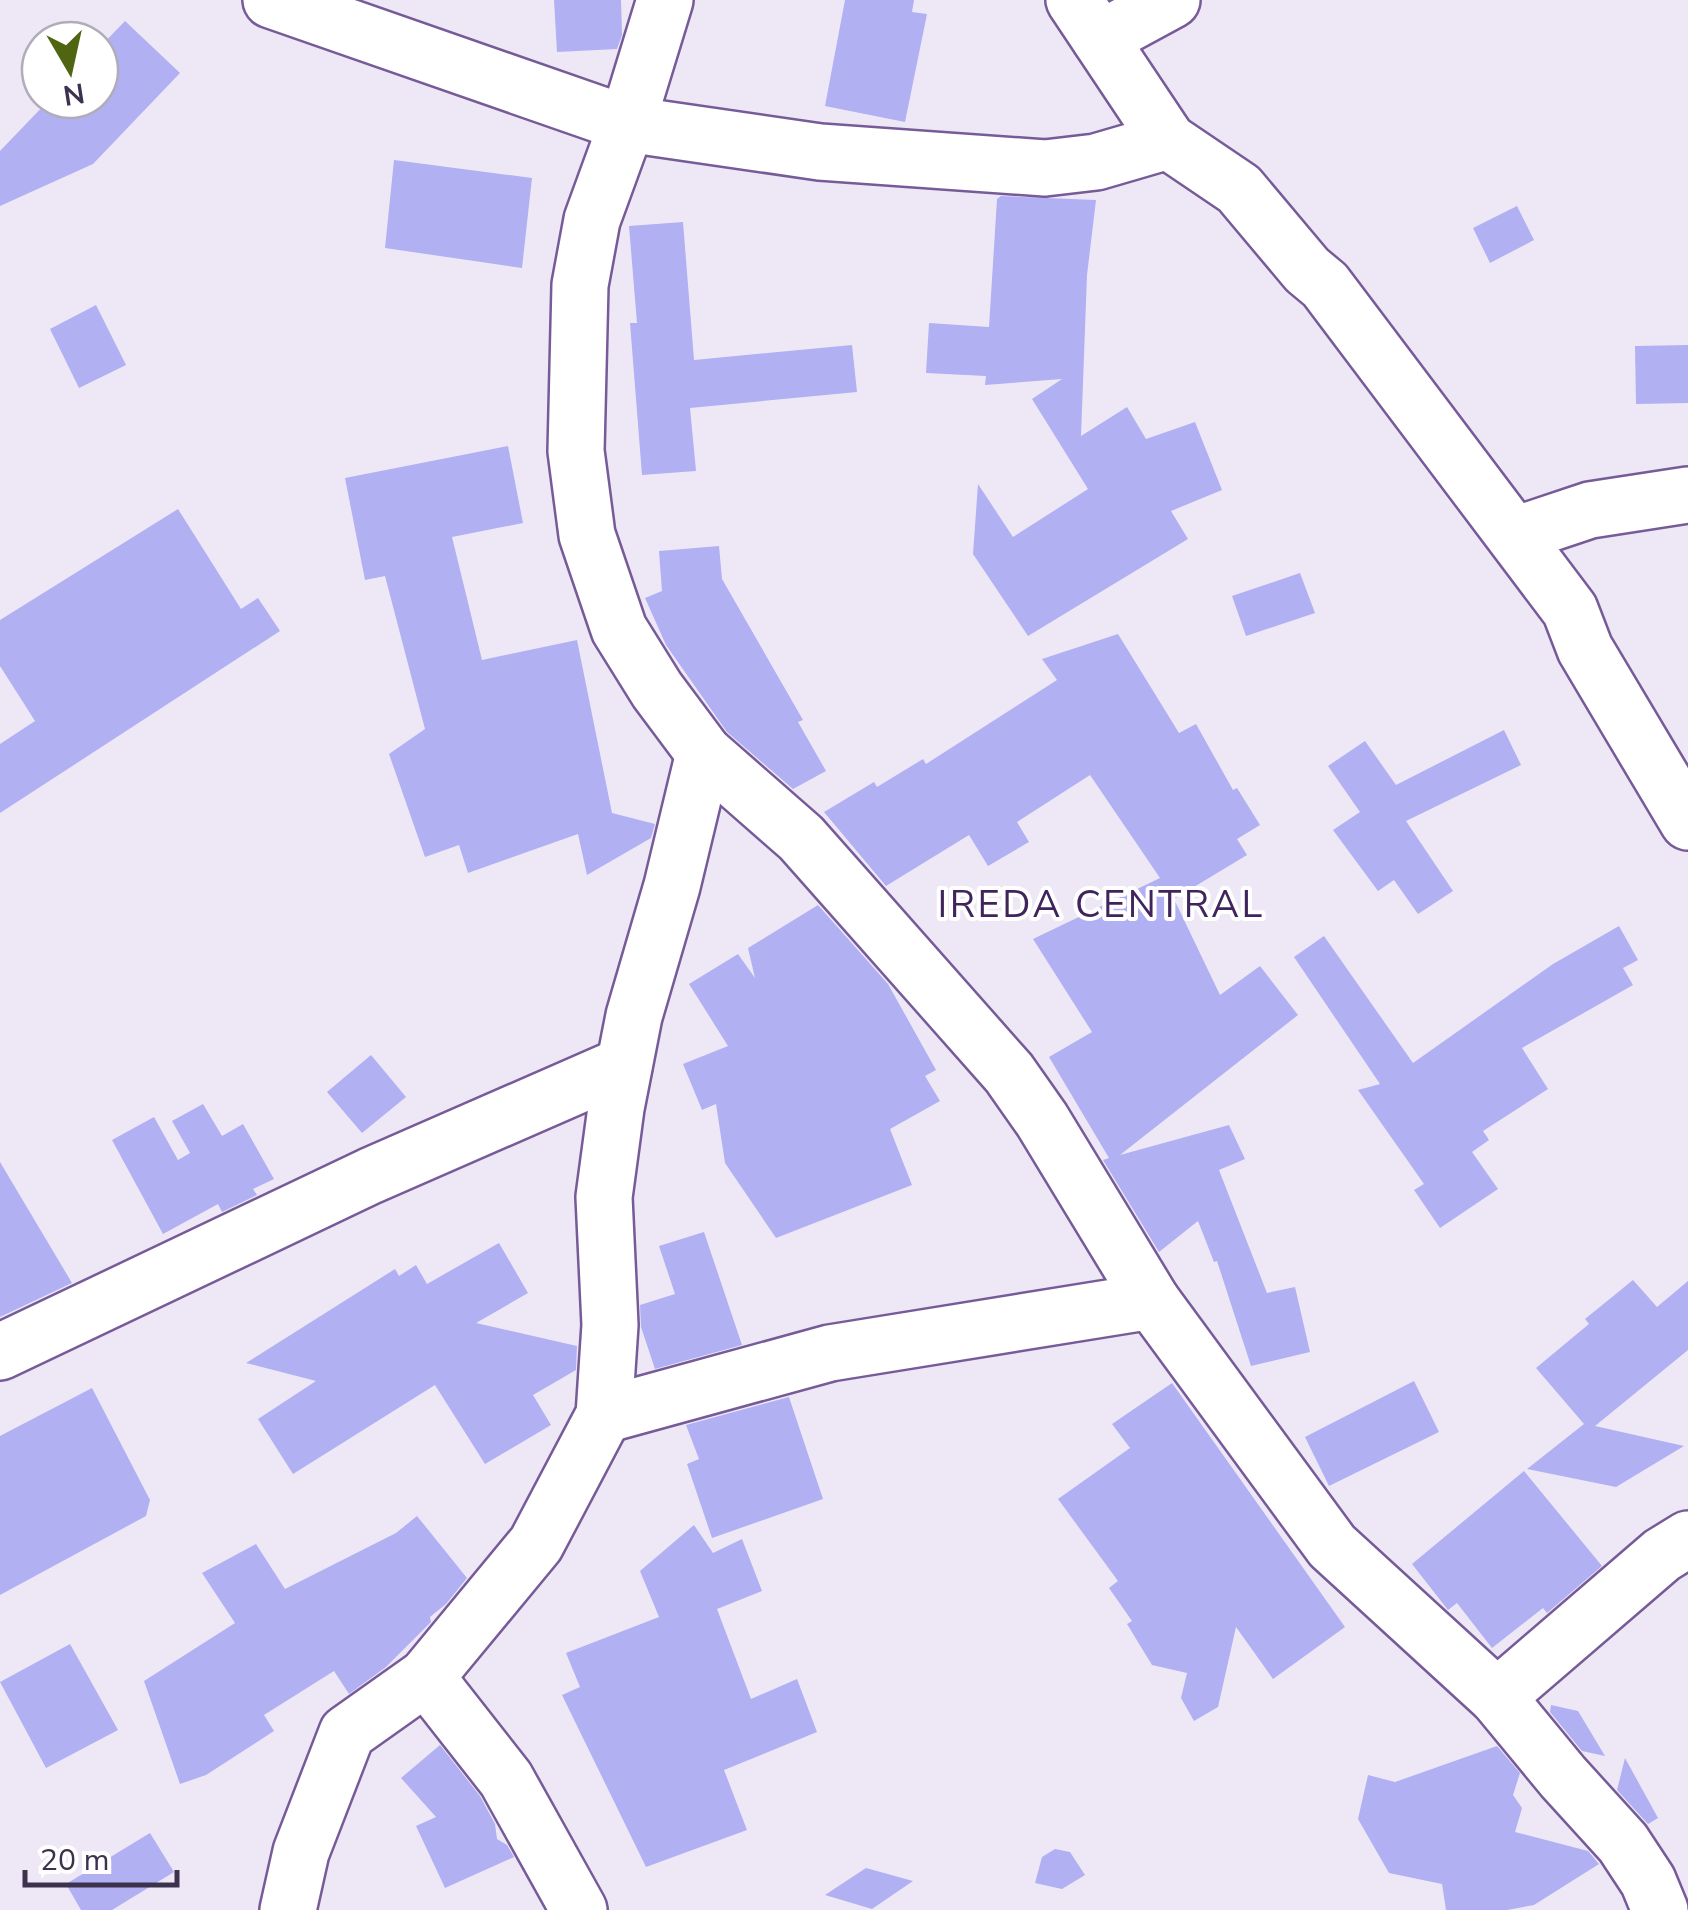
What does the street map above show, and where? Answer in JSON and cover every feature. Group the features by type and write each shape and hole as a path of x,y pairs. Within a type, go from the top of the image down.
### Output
{"street":[{"path":"271,0 627,124 820,152 1045,168 1096,162 1168,140"},
{"path":"665,0 592,220 580,286 576,451 587,535 619,630 704,753 801,838 1010,1073 1152,1302 1332,1546 1497,1697 1623,1843 1648,1881 1660,1910"},
{"path":"1172,0 1087,19 1168,140 1239,189 1307,270 1325,285 1515,535 1570,610 1584,649 1688,822"},
{"path":"1515,535 1590,510 1688,495"},
{"path":"288,1910 301,1852 347,1732 426,1677 536,1544 604,1416 610,1324 604,1198 624,1066 704,753"},
{"path":"0,1352 370,1176 624,1066"},
{"path":"604,1416 830,1353 1152,1302"},
{"path":"1497,1697 1662,1555 1688,1539"},
{"path":"426,1677 506,1780 579,1910"}],"building":[{"path":"554,0 621,0 622,35 617,49 557,52"},
{"path":"845,0 914,0 912,12 927,14 905,122 825,106"},
{"path":"125,21 180,73 93,164 0,206 0,151 30,120 120,120 120,26"},
{"path":"394,160 532,178 522,268 385,248"},
{"path":"1001,196 1096,200 1087,275 1081,436 1127,407 1146,439 1195,422 1222,490 1171,511 1188,539 1028,636 973,554 978,484 1013,537 1088,489 1032,399 1062,379 985,385 986,376 926,373 929,323 989,327 997,199"},
{"path":"1517,206 1534,240 1490,263 1473,228"},
{"path":"683,222 694,360 852,345 857,392 690,408 696,471 642,475 630,323 637,323 629,226"},
{"path":"96,305 126,365 79,388 50,329"},
{"path":"1688,345 1688,403 1636,404 1635,346"},
{"path":"508,446 523,523 452,537 482,660 577,640 612,813 655,824 651,838 587,875 578,834 468,873 459,845 425,857 389,754 425,729 385,576 365,580 345,478"},
{"path":"178,509 241,609 258,598 280,631 0,813 0,744 35,721 0,666 0,620"},
{"path":"719,546 722,579 803,720 798,722 826,771 793,789 727,732 666,645 645,598 662,591 659,551"},
{"path":"1300,573 1315,613 1246,636 1232,596"},
{"path":"1118,634 1179,733 1196,724 1233,790 1237,788 1260,825 1237,839 1247,855 1174,899 1220,995 1260,966 1298,1015 1120,1155 1229,1125 1245,1159 1219,1170 1267,1293 1295,1287 1310,1352 1251,1366 1217,1261 1214,1262 1198,1221 1159,1252 1103,1160 1109,1158 1049,1057 1092,1032 1033,939 1160,878 1090,775 1017,822 1029,842 988,866 969,835 886,886 824,812 874,782 877,787 923,759 926,764 1057,680 1042,659"},
{"path":"1504,730 1521,765 1406,821 1453,891 1418,914 1394,880 1378,891 1333,830 1360,812 1328,766 1365,741 1396,785"},
{"path":"818,905 888,984 936,1070 925,1076 940,1101 890,1129 912,1185 776,1238 725,1163 716,1104 702,1110 683,1064 728,1046 689,984 738,954 755,978 748,948"},
{"path":"1619,926 1638,960 1623,968 1633,985 1522,1048 1548,1089 1483,1131 1489,1140 1472,1152 1498,1189 1440,1228 1414,1190 1424,1184 1358,1090 1380,1084 1294,957 1324,936 1413,1063 1553,964"},
{"path":"371,1055 406,1097 362,1133 327,1092"},
{"path":"203,1104 222,1136 243,1124 274,1179 253,1189 257,1195 222,1212 218,1204 163,1234 112,1140 154,1117 178,1160 190,1153 172,1121"},
{"path":"0,1162 72,1283 0,1317"},
{"path":"704,1232 742,1345 655,1369 641,1327 640,1305 675,1294 659,1246"},
{"path":"499,1243 528,1293 476,1323 577,1346 576,1370 533,1395 551,1425 485,1464 435,1385 293,1474 258,1419 316,1381 246,1363 395,1269 399,1276 416,1265 427,1284"},
{"path":"1633,1280 1657,1307 1688,1281 1688,1350 1595,1426 1684,1446 1616,1487 1527,1469 1584,1424 1536,1368 1589,1324 1585,1319"},
{"path":"1414,1381 1439,1432 1329,1486 1305,1437"},
{"path":"1172,1383 1345,1627 1273,1679 1236,1627 1218,1707 1194,1721 1181,1698 1187,1673 1152,1665 1127,1624 1132,1621 1109,1588 1118,1581 1058,1499 1130,1448 1112,1424"},
{"path":"92,1388 150,1500 146,1516 0,1595 0,1436"},
{"path":"789,1397 823,1499 712,1538 687,1464 699,1459 686,1425"},
{"path":"1524,1471 1602,1566 1547,1613 1543,1608 1492,1648 1457,1603 1448,1610 1412,1564"},
{"path":"417,1516 467,1578 430,1617 431,1622 386,1667 349,1694 334,1671 264,1715 274,1731 206,1775 180,1784 144,1681 235,1623 202,1573 256,1544 285,1589 396,1533"},
{"path":"694,1525 713,1553 742,1539 762,1591 717,1609 751,1699 797,1679 817,1732 724,1770 747,1830 646,1867 562,1695 580,1687 566,1653 659,1617 640,1571"},
{"path":"70,1644 118,1730 46,1768 0,1682"},
{"path":"1551,1705 1578,1711 1605,1756 1582,1751 1550,1712"},
{"path":"440,1745 480,1796 495,1824 497,1839 507,1845 514,1857 445,1888 416,1826 436,1817 401,1778"},
{"path":"1497,1746 1520,1773 1513,1795 1522,1808 1515,1832 1588,1851 1599,1864 1534,1905 1507,1910 1446,1910 1442,1884 1389,1873 1358,1819 1368,1775 1395,1782"},
{"path":"1625,1758 1658,1818 1648,1824 1617,1790"},
{"path":"150,1833 174,1872 112,1910 81,1910 66,1884"},
{"path":"1055,1849 1070,1852 1085,1875 1062,1889 1035,1883 1042,1857"},
{"path":"866,1868 913,1881 872,1909 825,1895"}],"district":[{"name":"IREDA CENTRAL","path":"1101,904"}]}
